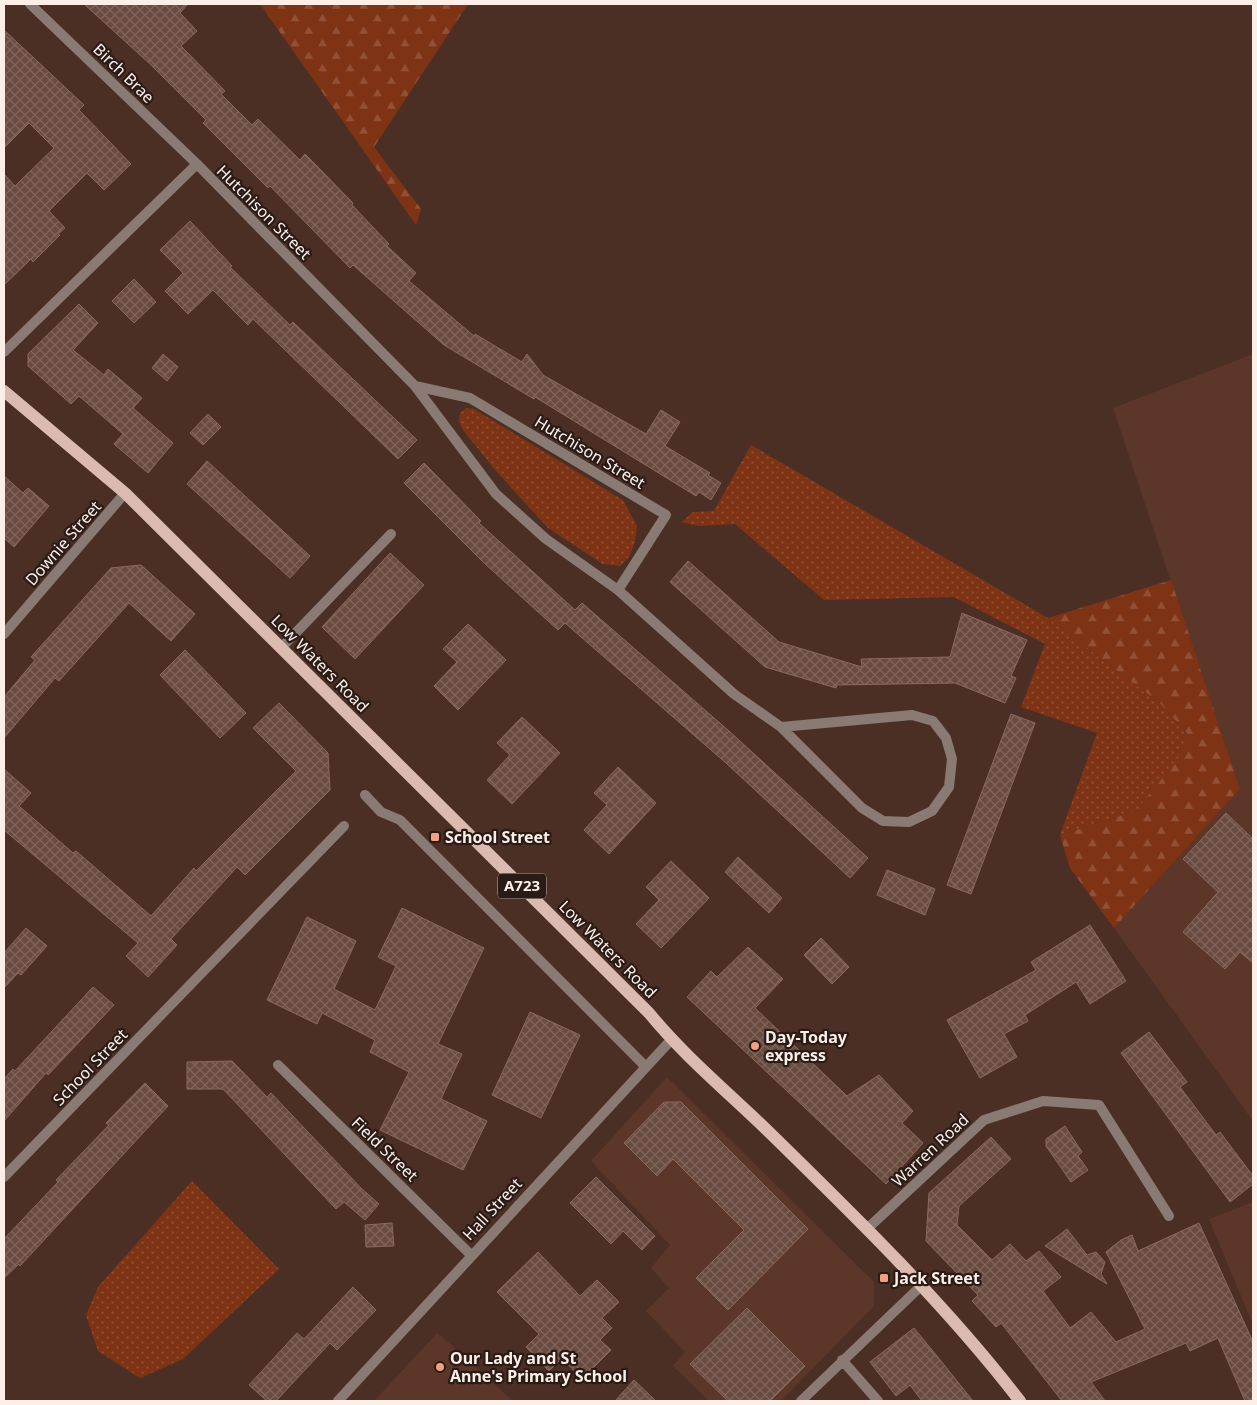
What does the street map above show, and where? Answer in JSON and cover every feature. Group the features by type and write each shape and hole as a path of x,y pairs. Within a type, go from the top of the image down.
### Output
{"main road":[{"name":"Low Waters Road","path":"4,391 125,494 649,1013 671,1040 868,1228 981,1351 1020,1401"}],"street":[{"name":"Birch Brae","path":"30,4 196,164"},
{"name":"Hutchison Street","path":"4,352 196,164 415,386 496,494 546,540 618,590 734,694 781,728 862,808 883,821 909,822 932,811 949,787 952,759 946,738 933,721 912,715 781,728"},
{"name":"Hutchison Street","path":"415,386 470,398 666,515 618,590"},
{"name":"Downie Street","path":"4,634 125,494"},
{"path":"281,648 391,534"},
{"path":"365,795 382,812 400,820 645,1066"},
{"name":"School Street","path":"4,1177 344,826"},
{"name":"Hall Street","path":"338,1401 424,1309 471,1254 671,1040"},
{"name":"Field Street","path":"278,1065 471,1254"},
{"name":"Warren Road","path":"868,1228 984,1120 1043,1101 1100,1105 1169,1216"},
{"path":"801,1401 921,1286"},
{"path":"842,1360 878,1401"}],"shaded area":[{"path":"1253,354 1253,1121 1114,928 1240,789 1113,408"},
{"path":"667,1077 874,1282 874,1306 781,1401 709,1401 673,1366 685,1352 646,1311 669,1288 651,1268 670,1245 591,1161"},
{"path":"1253,1202 1253,1325 1209,1219"},
{"name":"Our Lady and St Anne's Primary School","path":"438,1333 513,1401 374,1401"}],"green space":[{"path":"260,4 468,4 374,147 421,209 416,225"},
{"path":"466,408 474,409 623,500 637,526 635,542 629,557 620,566 603,564 548,528 496,471 463,430 459,421 460,413"},
{"path":"751,445 1048,618 1160,703 1187,733 1177,764 1136,811 1060,835 1097,733 1021,707 1045,644 954,597 824,600 735,524 698,526 682,522 693,512 714,511"},
{"path":"1171,580 1240,789 1114,928 1070,868 1060,835 1136,811 1178,759 1187,733 1160,703 1048,618"},
{"path":"192,1181 279,1269 183,1359 140,1378 98,1351 86,1315 98,1287"}],"building":[{"path":"84,4 188,4 180,13 197,31 181,46 225,91 221,94 252,125 258,119 300,160 305,154 353,203 352,205 389,244 387,246 416,273 409,281 474,336 475,334 522,362 527,354 543,375 646,434 661,410 680,422 665,446 710,473 708,475 721,483 711,500 699,492 696,496 535,397 534,399 444,345 353,265 350,268 270,186 268,188 203,123 206,120 150,64"},
{"path":"4,30 84,105 79,110 131,164 104,190 87,173 49,211 65,228 58,234 60,235 33,262 31,259 4,285 4,174 15,186 54,148 29,123 4,148"},
{"path":"190,221 232,266 230,267 290,325 293,322 417,440 398,459 253,319 248,325 213,290 188,314 165,291 183,273 160,250"},
{"path":"134,279 156,302 134,323 112,301"},
{"path":"79,304 98,323 73,350 104,375 108,369 142,398 133,408 173,443 148,473 114,444 123,434 79,396 71,404 28,366 28,354"},
{"path":"163,354 178,367 167,381 152,368"},
{"path":"208,414 221,427 203,445 190,433"},
{"path":"207,461 310,556 290,578 187,484"},
{"path":"424,463 481,521 479,523 575,610 582,603 729,731 868,858 850,878 726,763 565,623 558,630 483,562 404,483"},
{"path":"4,476 23,493 28,488 49,506 14,547 4,538"},
{"path":"390,553 424,585 355,659 322,627"},
{"path":"688,561 779,642 862,667 861,659 950,657 962,613 1027,640 1011,676 1016,678 1005,703 955,683 837,685 836,688 765,667 670,582"},
{"path":"141,565 195,614 171,641 129,603 59,681 55,678 4,738 4,697 35,660 31,657 111,568"},
{"path":"468,624 506,660 458,710 434,686 457,662 443,649"},
{"path":"185,650 246,713 220,738 160,675"},
{"path":"279,703 328,753 330,790 245,875 237,867 171,939 177,945 148,977 126,956 138,943 4,830 4,769 31,793 19,806 73,853 76,851 151,916 194,868 196,871 296,771 253,728"},
{"path":"1011,714 1035,723 971,894 947,885"},
{"path":"522,717 560,753 512,804 487,780 510,755 497,743"},
{"path":"618,767 656,803 609,854 584,830 607,805 594,793"},
{"path":"1226,813 1253,839 1253,963 1240,952 1225,969 1183,932 1218,892 1183,859"},
{"path":"738,857 782,898 769,913 725,872"},
{"path":"671,861 709,898 661,948 636,924 659,900 646,887"},
{"path":"887,870 935,889 925,915 877,895"},
{"path":"402,908 484,948 438,1044 462,1054 441,1099 487,1121 463,1170 380,1130 409,1072 370,1052 375,1040 322,1013 317,1024 267,1000 307,917 356,941 334,989 375,1010 396,966 378,957"},
{"path":"1090,925 1126,981 1090,1004 1076,982 1025,1015 1028,1021 1004,1034 1017,1057 980,1078 947,1020 1036,970 1031,962"},
{"path":"26,928 47,946 21,975 18,973 4,988 4,953"},
{"path":"821,938 849,967 832,984 804,955"},
{"path":"748,947 783,979 755,1008 847,1096 879,1075 913,1111 902,1123 923,1143 886,1184 687,997 711,971 717,977"},
{"path":"93,987 114,1005 48,1075 46,1073 4,1121 4,1079 13,1069 15,1071"},
{"path":"530,1012 580,1035 541,1118 492,1095"},
{"path":"1149,1032 1187,1082 1180,1087 1216,1135 1220,1132 1253,1176 1253,1184 1230,1202 1121,1053"},
{"path":"232,1061 267,1097 271,1093 361,1188 379,1204 365,1220 344,1202 336,1209 223,1089 187,1089 187,1062"},
{"path":"145,1083 168,1106 20,1266 19,1264 4,1278 4,1239 58,1182 56,1180 109,1125 106,1123"},
{"path":"664,1102 681,1102 808,1229 728,1310 696,1278 744,1230 673,1159 657,1176 624,1143"},
{"path":"1065,1126 1082,1152 1078,1156 1088,1170 1071,1182 1046,1146 1046,1139"},
{"path":"991,1137 1011,1159 959,1206 957,1225 992,1260 1010,1244 1026,1261 1039,1251 1061,1277 1043,1291 1070,1328 1091,1312 1116,1342 1145,1329 1106,1252 1121,1240 1132,1235 1138,1251 1199,1223 1253,1342 1253,1401 1245,1401 1218,1338 1190,1351 1186,1343 1091,1382 1105,1401 1062,1401 1001,1323 996,1327 972,1301 978,1295 926,1241 929,1193"},
{"path":"596,1177 655,1236 642,1250 623,1231 611,1244 570,1203"},
{"path":"392,1223 394,1246 366,1247 365,1225"},
{"path":"1067,1229 1087,1255 1096,1252 1105,1262 1101,1274 1107,1284 1045,1246"},
{"path":"538,1252 580,1296 597,1280 619,1302 602,1318 612,1328 600,1340 611,1350 582,1379 562,1358 549,1371 526,1347 539,1334 497,1292"},
{"path":"353,1287 376,1310 337,1350 330,1343 276,1401 267,1401 249,1385 297,1333 304,1339"},
{"path":"747,1308 805,1366 770,1401 728,1401 690,1364"},
{"path":"914,1328 973,1401 922,1401 910,1385 896,1396 870,1362"},
{"path":"634,1380 656,1401 615,1401"}],"place":[{"name":"School Street","path":"435,837"},
{"name":"Day-Today express","path":"755,1046"},
{"name":"Jack Street","path":"884,1278"},
{"name":"Our Lady and St Anne's Primary School","path":"440,1367"}]}
